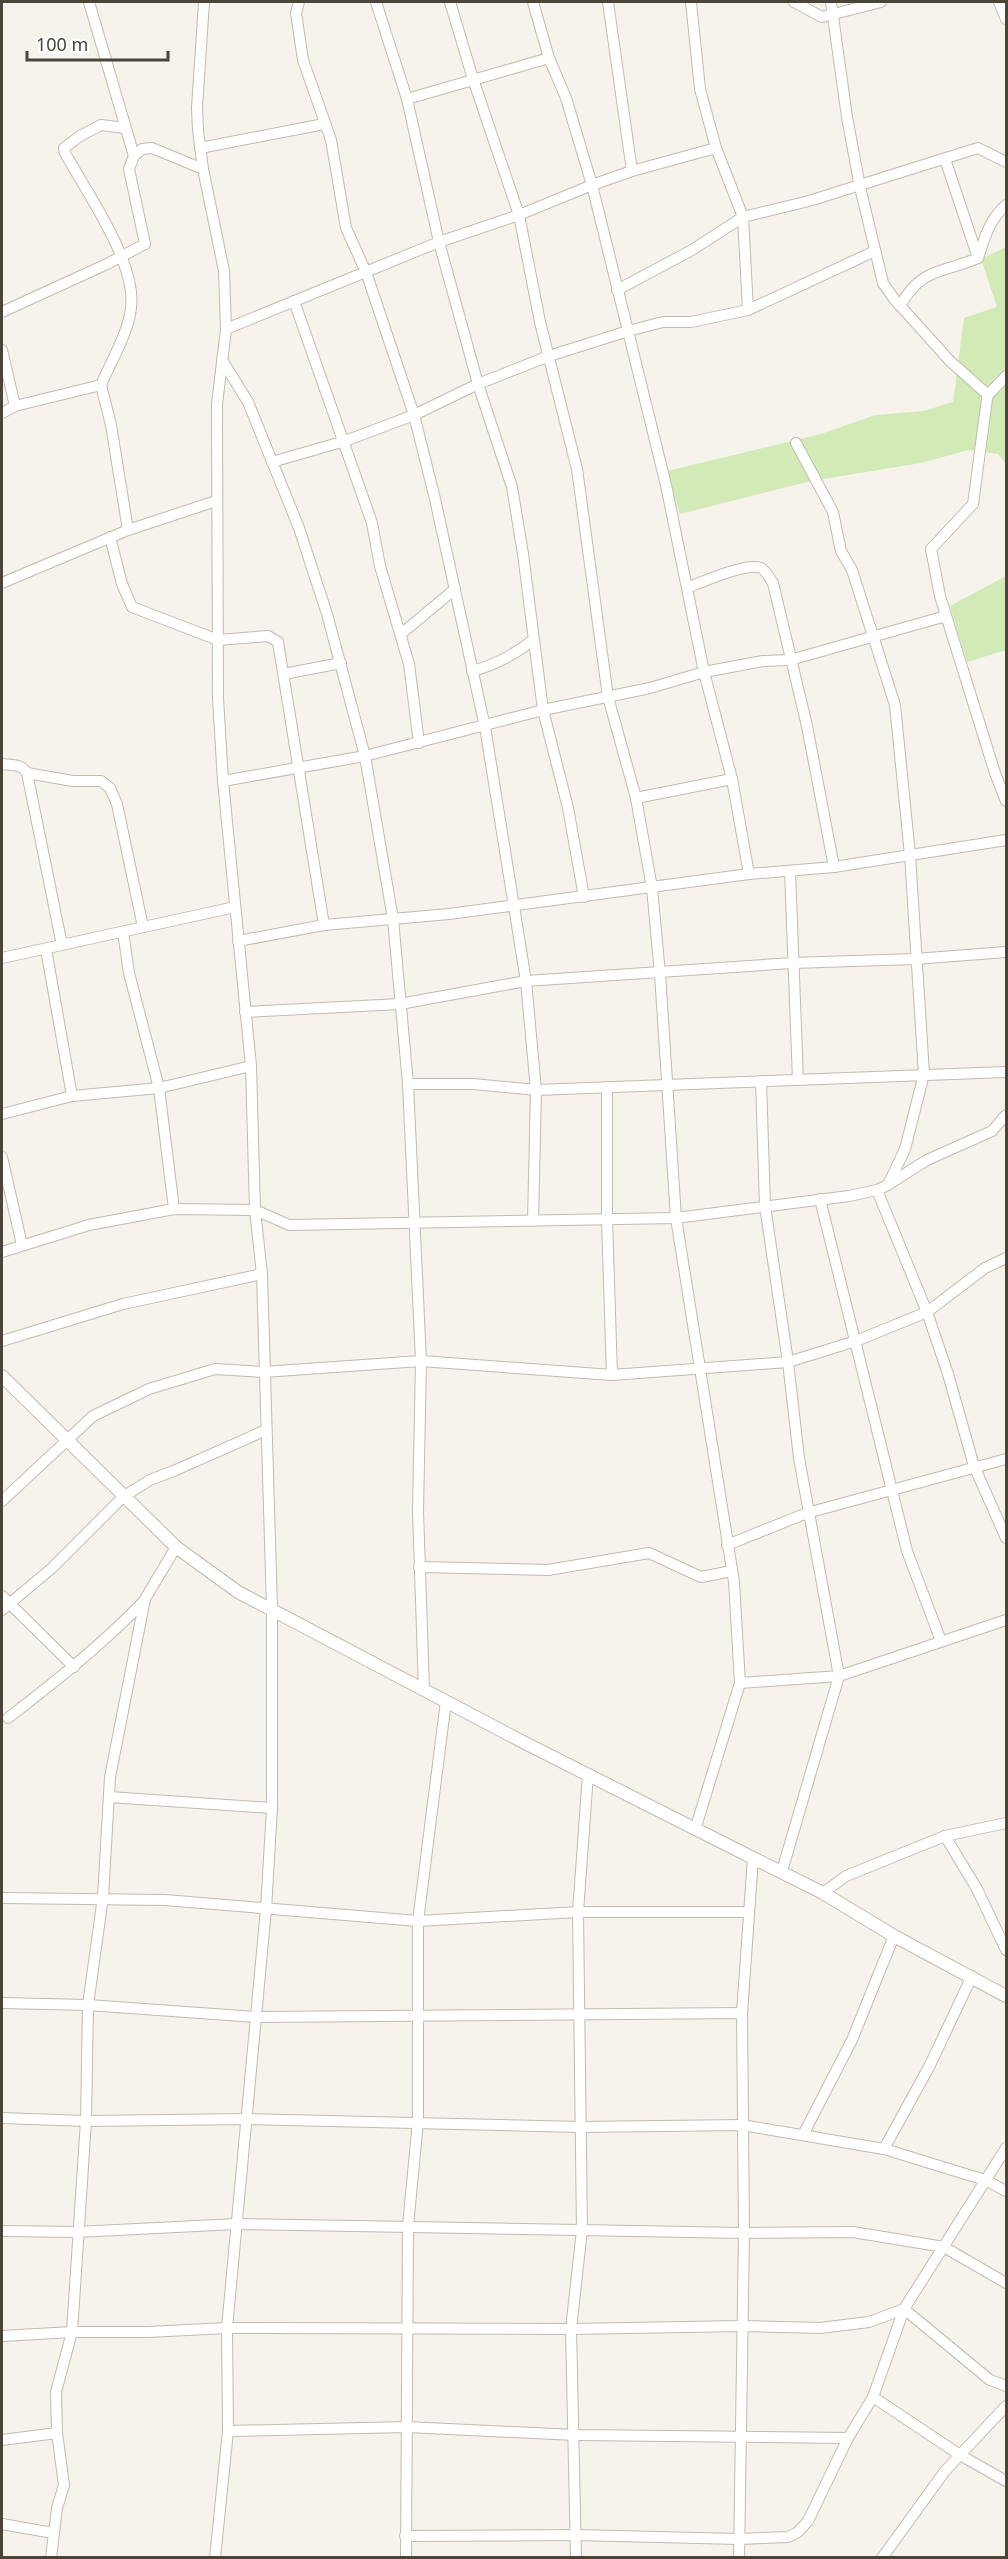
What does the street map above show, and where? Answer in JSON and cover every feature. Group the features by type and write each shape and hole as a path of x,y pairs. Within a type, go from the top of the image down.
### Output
{"street":[{"path":"89,2 134,156"},
{"path":"204,2 197,108 203,169 224,271 226,329 217,404 216,501 223,782 251,1066 255,1210 262,1274 263,1372 272,1608 272,1808 266,1909 227,2328 228,2431 215,2558"},
{"path":"299,2 296,13 303,60 331,140 346,228 366,272 414,415 485,727 526,981 536,1090 533,1221"},
{"path":"376,2 407,99 440,242 478,384 512,487 543,710 568,808 584,897"},
{"path":"450,2 472,79 519,215 532,286 577,469 608,697 636,798 652,888 660,974 675,1218 732,1570 740,1683 695,1830"},
{"path":"533,2 549,58 566,98 592,185 666,485 704,672 732,779 749,874"},
{"path":"608,2 632,171"},
{"path":"691,2 700,89 716,148 743,217 748,310"},
{"path":"794,2 822,16 880,2"},
{"path":"831,2 860,186 883,283 900,306 950,361 988,395"},
{"path":"999,2 1006,19"},
{"path":"407,99 549,58"},
{"path":"200,148 324,124"},
{"path":"125,128 101,125 64,148 64,153 122,256 129,282 132,306 129,320 101,386 111,425 128,530"},
{"path":"2,312 145,244 129,169 134,156 142,149 152,148 203,169"},
{"path":"226,329 440,242 519,215 592,185 632,171 716,148"},
{"path":"618,290 692,250 743,217 860,186 978,148 1006,162"},
{"path":"945,159 978,258"},
{"path":"978,258 995,214 1006,205"},
{"path":"272,462 345,441 414,415 478,384 549,356 627,331 663,322 691,322 748,310 875,251"},
{"path":"900,306 914,284 923,277 978,258"},
{"path":"294,301 372,523 380,566 409,664 419,743"},
{"path":"2,350 15,406"},
{"path":"222,360 248,402 299,528 341,663 365,756 393,919 408,1084 421,1361 418,1511 424,1690"},
{"path":"1006,376 988,395 973,504 931,549 935,577 946,616 995,773 1006,801"},
{"path":"2,413 15,406 101,386"},
{"path":"795,443 833,512 841,551 852,570 894,705 910,855 924,1074 905,1149 883,1187 948,1374 974,1467 1006,1538"},
{"path":"2,583 128,530 216,501"},
{"path":"110,537 122,584 132,607 218,640 261,636 273,638 280,647 324,925"},
{"path":"687,588 747,567 758,567 766,572 773,583 807,726 834,867"},
{"path":"401,634 455,590"},
{"path":"223,782 365,756 485,727 543,710 650,688 704,672 763,661 790,660 946,616"},
{"path":"472,671 490,666 513,655 533,640"},
{"path":"284,674 341,663"},
{"path":"2,764 15,765 25,769 27,773 62,945"},
{"path":"995,773 1006,769"},
{"path":"27,773 72,782 101,781 110,788 117,804 143,927"},
{"path":"636,798 732,779"},
{"path":"238,941 324,925 515,906 749,874 834,867 1006,840"},
{"path":"790,871 798,1080"},
{"path":"2,958 235,907"},
{"path":"123,932 129,973 159,1088 174,1209"},
{"path":"46,949 72,1096"},
{"path":"245,1012 400,1004 526,981 660,974 792,963 915,959 1006,952"},
{"path":"2,1114 72,1096 159,1088 251,1066"},
{"path":"408,1084 473,1084 536,1090 1006,1072"},
{"path":"761,1081 765,1206 807,1513 839,1676 782,1871"},
{"path":"607,1087 607,1219 612,1375"},
{"path":"2,1252 89,1225 174,1209 255,1210 288,1225 675,1218 820,1199 883,1187 927,1160 992,1131 1006,1115"},
{"path":"2,1157 22,1245"},
{"path":"820,1199 907,1551 941,1641"},
{"path":"2,1501 93,1416 149,1389 215,1369 263,1372 421,1361 612,1375 788,1362 856,1341 927,1312 985,1268 1006,1258"},
{"path":"2,1341 123,1304 262,1274"},
{"path":"2,1376 66,1442 176,1547 237,1592 272,1608 424,1690 695,1830 782,1871 894,1936 1006,1996"},
{"path":"74,1667 4,1603 52,1568 123,1497 150,1480 266,1430"},
{"path":"728,1545 807,1513 1006,1459"},
{"path":"8,1718 74,1667 116,1630 145,1599 176,1547"},
{"path":"419,1567 548,1570 649,1553 701,1577 732,1570"},
{"path":"51,2558 57,2508 64,2485 57,2433 56,2392 72,2332 86,2121 88,2005 103,1897 108,1797 145,1599"},
{"path":"740,1683 839,1676 1006,1620"},
{"path":"406,2558 406,2327 408,2226 418,2121 416,2016 418,1921 446,1701"},
{"path":"576,2558 571,2329 582,2230 578,1912 588,1774"},
{"path":"108,1797 272,1808"},
{"path":"823,1893 846,1876 945,1836 1006,1823"},
{"path":"945,1836 977,1889 1006,1950"},
{"path":"739,2558 744,2233 742,2013 753,1858"},
{"path":"2,1898 165,1899 418,1921 578,1912 748,1912"},
{"path":"803,2135 852,2040 894,1936"},
{"path":"884,2149 930,2065 972,1976"},
{"path":"2,2003 88,2005 256,2017 742,2013"},
{"path":"2,2118 86,2121 247,2119 418,2121 580,2127 742,2125 884,2149 985,2180 1006,2192"},
{"path":"405,2536 576,2535 739,2539 788,2537 798,2532 807,2522 848,2438 873,2397 904,2309 1006,2148"},
{"path":"2,2231 77,2232 236,2224 744,2233 854,2232 944,2247 1006,2283"},
{"path":"2,2336 227,2328 571,2329 743,2326 820,2328 869,2322 904,2309"},
{"path":"904,2309 990,2380 1006,2386"},
{"path":"873,2397 960,2455 1006,2481"},
{"path":"882,2558 945,2471 1006,2406"},
{"path":"228,2431 407,2427 574,2435 740,2435 848,2438"},
{"path":"2,2440 57,2433"},
{"path":"2,2524 53,2533"}],"green space":[{"path":"1006,247 1006,464 998,454 968,450 921,463 811,481 680,514 667,471 821,434 875,415 924,411 953,402 964,318 997,307 981,259"},
{"path":"1006,576 1006,650 967,662 950,606"}]}
